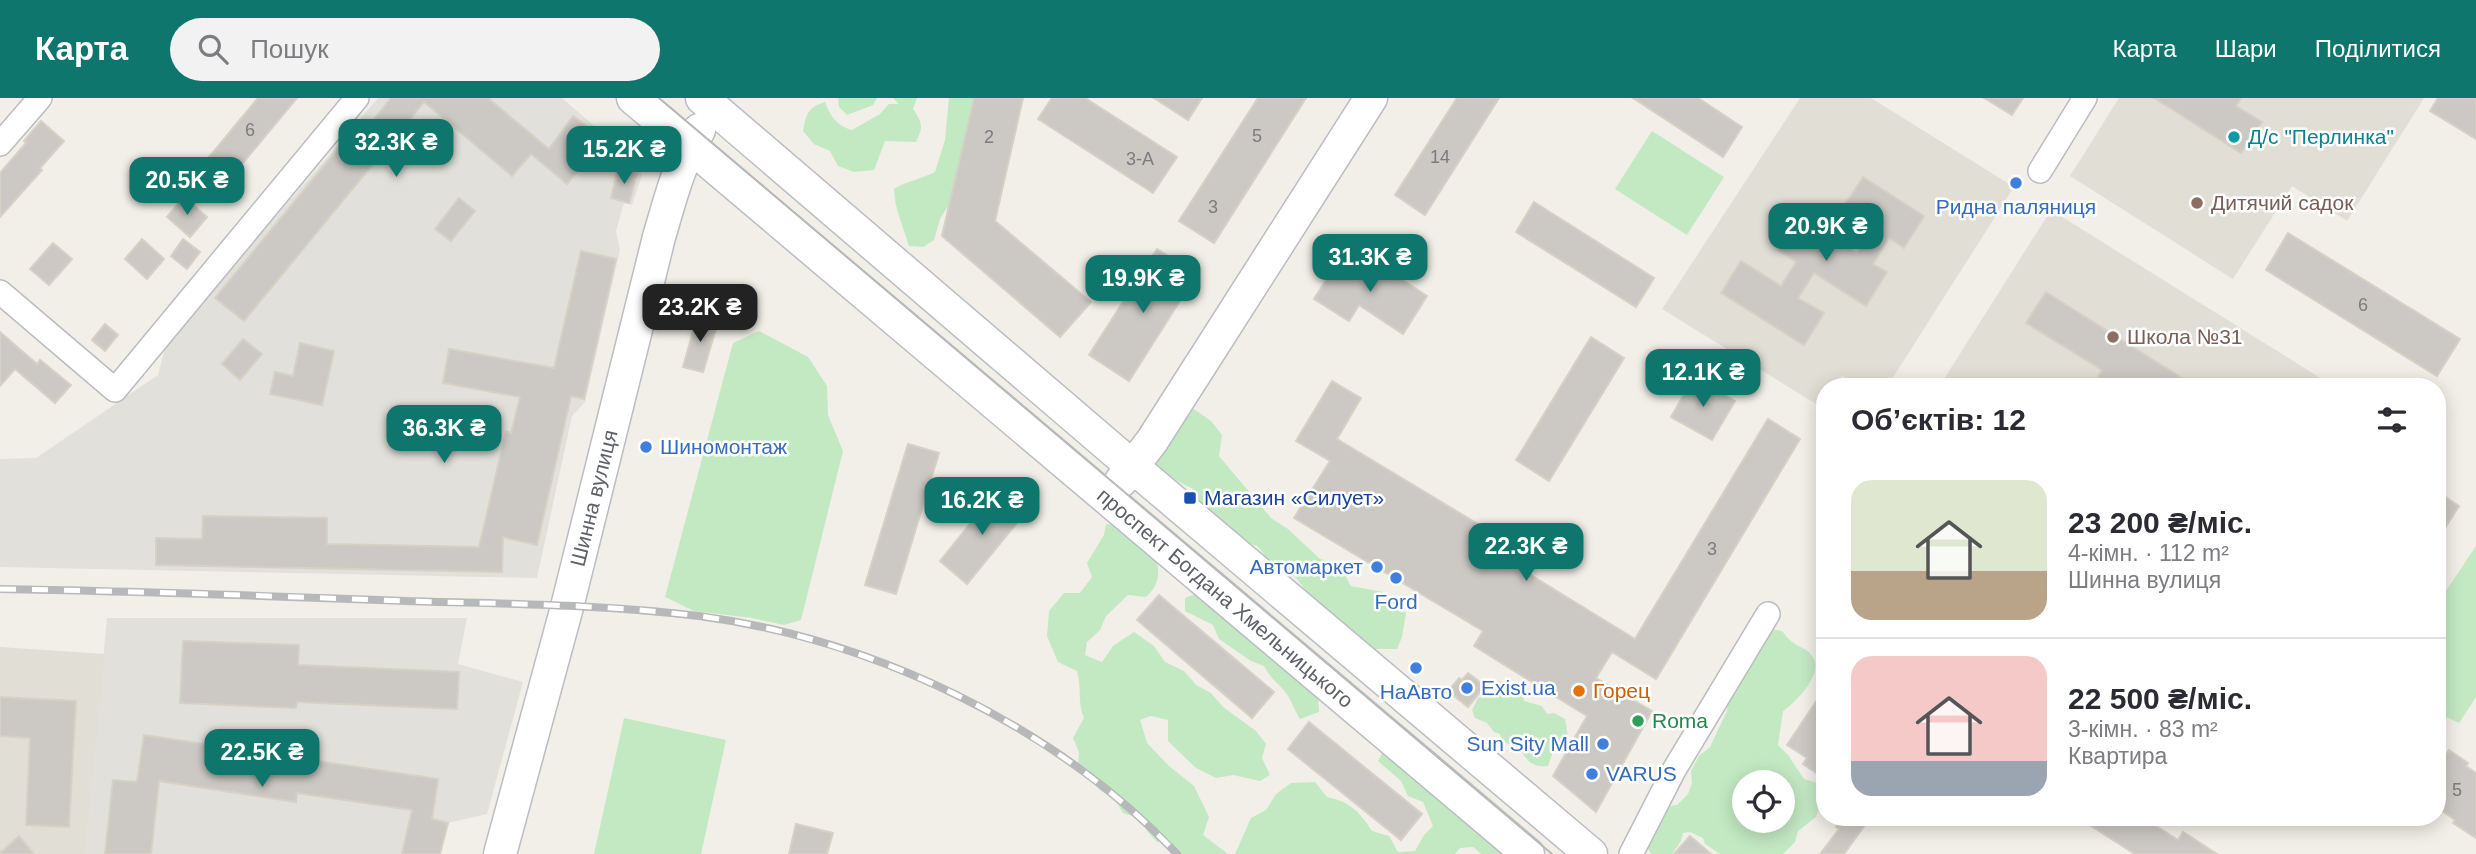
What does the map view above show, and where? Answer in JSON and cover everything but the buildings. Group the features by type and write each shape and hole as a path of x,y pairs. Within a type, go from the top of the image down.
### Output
{"main road":[{"name":"проспект Богдана Хмельницького","path":"633,98 1528,854"},
{"path":"1107,499 1152,441 1371,98"},
{"name":"проспект Богдана Хмельницького","path":"713,102 1133,467 1591,854"},
{"name":"Шинна вулиця","path":"500,854 567,607 659,237 690,146 713,102"}],"street":[{"path":"0,144 40,98"},
{"path":"0,292 115,390 357,98"},
{"path":"2040,171 2085,98"},
{"path":"1631,854 1674,770 1768,614"}],"shaded area":[{"path":"378,98 562,98 632,159 642,175 632,205 624,203 616,231 620,250 585,402 572,416 537,578 0,567 0,459 36,458 158,375 166,345"},
{"path":"1800,98 1871,98 2014,187 1893,378 1816,378 1816,404 1662,309"},
{"name":"Дитячий садок","path":"2119,98 2424,98 2347,221 2292,186 2233,279 2070,176"},
{"name":"Школа №31","path":"2051,210 2321,378 1945,378"},
{"path":"107,618 467,618 458,664 523,682 487,814 448,823 440,854 85,854"},
{"path":"0,647 105,654 85,854 0,854"}],"green space":[{"path":"838,98 877,98 873,105 847,115 839,107"},
{"path":"893,98 917,98 913,109 920,121 920,132 916,142 885,141 874,170 854,172 838,166 830,151 814,144 803,131 809,112 819,104 825,102 835,120 852,130 880,114 889,104 899,104"},
{"path":"949,98 982,98 959,189 940,219 934,240 923,247 909,246 894,189 935,172 945,140"},
{"path":"1652,131 1724,177 1687,235 1615,189"},
{"path":"759,331 808,357 827,386 828,415 843,451 801,620 784,625 694,611 665,597 733,343"},
{"path":"1194,409 1211,421 1222,435 1219,456 1271,518 1288,529 1320,559 1338,563 1351,586 1383,592 1406,613 1397,649 1374,649 1350,632 1336,616 1311,597 1293,574 1272,563 1257,546 1240,540 1203,507 1193,489 1160,472 1150,451 1171,418"},
{"path":"1106,524 1124,526 1156,554 1158,577 1146,597 1128,595 1106,616 1100,630 1087,642 1085,655 1102,662 1113,646 1134,632 1154,646 1165,662 1184,671 1196,685 1211,693 1223,707 1256,731 1266,744 1262,758 1270,775 1260,781 1233,775 1216,778 1196,768 1168,741 1168,720 1151,716 1140,720 1147,743 1169,766 1194,786 1209,817 1203,835 1228,854 1178,854 1168,842 1157,842 1147,831 1142,819 1123,813 1115,800 1100,790 1092,775 1078,767 1079,752 1073,738 1084,718 1077,671 1058,662 1047,636 1049,611 1064,593 1080,593 1092,577 1087,563 1104,535"},
{"path":"2476,546 2476,697 2459,723 2446,717 2446,591"},
{"path":"1200,592 1318,696 1319,712 1300,719 1288,696 1264,666 1251,661 1219,639 1213,625 1185,611 1185,598"},
{"path":"1765,630 1781,631 1789,640 1808,651 1815,663 1815,670 1801,694 1783,711 1778,745 1804,779 1816,783 1816,817 1798,831 1795,842 1783,854 1720,854 1705,844 1703,838 1690,832 1683,833 1672,854 1651,854 1647,847 1657,822 1669,806 1677,805 1688,794 1692,783 1691,771 1699,756 1710,747 1727,711 1729,687"},
{"path":"1504,681 1522,694 1524,701 1542,706 1547,714 1554,713 1565,719 1568,736 1554,749 1548,766 1538,766 1530,762 1519,747 1504,742 1500,734 1494,732 1487,723 1475,718 1472,710 1478,698 1491,686"},
{"path":"624,718 726,740 701,854 594,854"},
{"path":"1385,747 1516,854 1481,854 1473,847 1460,848 1455,854 1235,854 1251,818 1266,810 1276,794 1291,783 1315,782 1327,797 1353,808 1372,831 1389,836 1398,852 1415,851 1433,826 1423,802 1408,796 1401,781 1378,761"}],"tram line":[{"path":"659,98 1552,854"}],"railway":[{"path":"0,589 589,607 699,616 765,628 830,645 895,668 958,696 1018,729 1076,766 1129,808 1177,854"}],"place":[{"name":"Д/с \"Перлинка\"","path":"2234,137"},
{"name":"Ридна паляниця","path":"2016,183"},
{"name":"Дитячий садок","path":"2197,203"},
{"name":"Школа №31","path":"2113,337"},
{"name":"Шиномонтаж","path":"646,447"},
{"name":"Магазин «Силует»","path":"1190,498"},
{"name":"Автомаркет","path":"1377,567"},
{"name":"Ford","path":"1396,578"},
{"name":"НаАвто","path":"1416,668"},
{"name":"Exist.ua","path":"1467,688"},
{"name":"Горец","path":"1579,691"},
{"name":"Roma","path":"1638,721"},
{"name":"Sun Sity Mall","path":"1603,744"},
{"name":"VARUS","path":"1592,774"}]}
